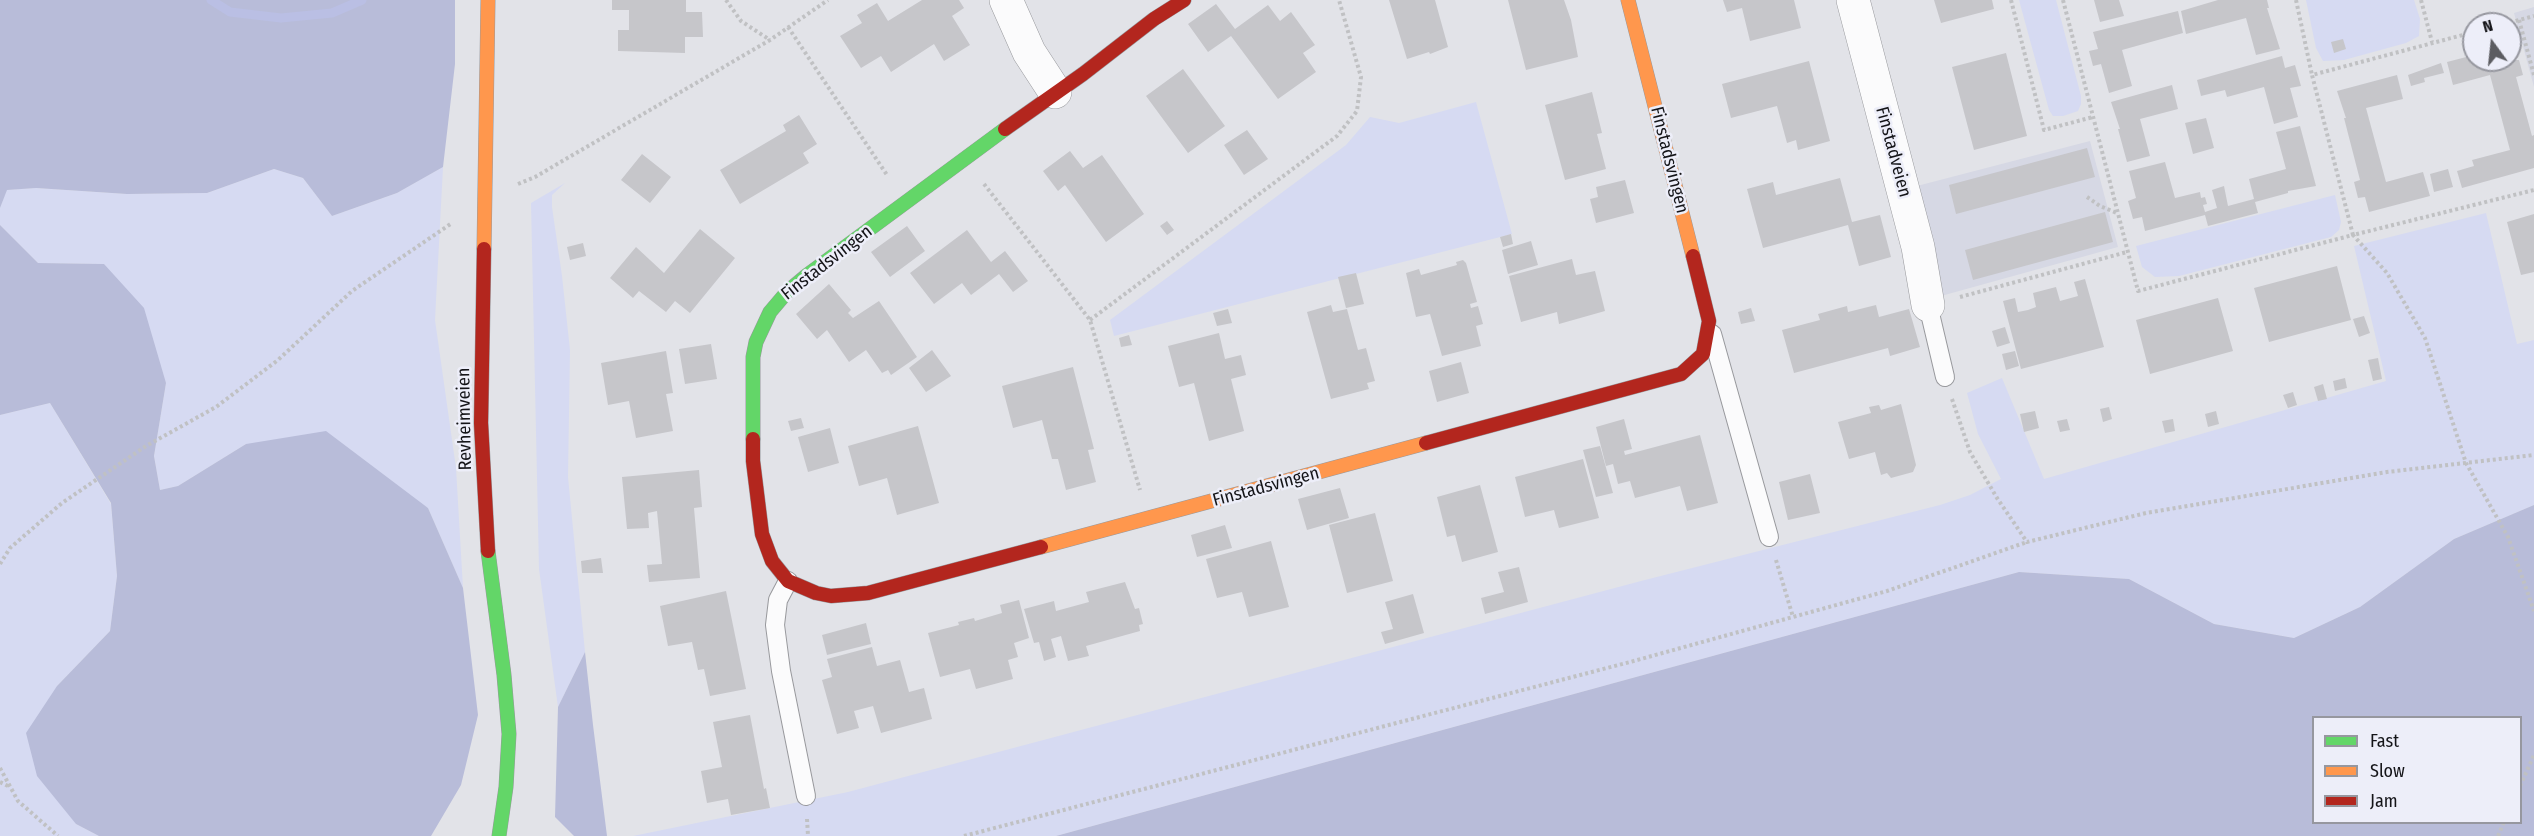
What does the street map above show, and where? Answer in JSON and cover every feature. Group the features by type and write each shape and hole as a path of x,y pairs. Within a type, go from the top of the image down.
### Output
{"street":[{"name":"Revheimveien","path":"488,0 481,423 488,555 504,675 509,734 506,787 499,836"},
{"path":"1006,0 1029,52 1055,92"},
{"name":"Finstadsvingen","path":"1184,0 1055,92 787,292 770,312 756,342 751,381 752,440 758,516 762,534 772,561 788,581 816,593 831,596 868,593 1682,374 1703,354 1708,321 1628,0"},
{"name":"Finstadveien","path":"1853,0 1918,247 1928,305"}],"lane":[{"path":"1928,305 1945,377"},
{"name":"Finstadsvingen","path":"1708,321 1769,537"},
{"path":"788,581 778,600 775,625 781,670 806,796"}],"path":[{"path":"726,0 741,21 770,40"},
{"path":"519,184 535,177 770,40 828,0"},
{"path":"1090,320 1337,136 1344,128 1357,111 1361,77 1339,0"},
{"path":"2011,0 2043,130 2093,117"},
{"path":"2063,0 2138,291 2534,190"},
{"path":"2296,0 2312,75 2353,235 2386,273 2425,338 2466,463 2508,537 2534,611"},
{"path":"2421,0 2432,42"},
{"path":"788,27 905,204"},
{"path":"2522,31 2534,75"},
{"path":"2312,75 2462,35"},
{"path":"965,160 1090,320 1149,519"},
{"path":"518,196 519,172"},
{"path":"2087,197 2118,214"},
{"path":"0,564 16,542 69,498 146,446 216,407 278,360 373,274 484,202"},
{"path":"1928,305 2127,252"},
{"path":"1945,377 1970,452 1997,498 2027,542"},
{"path":"964,836 1793,617 1887,591 2027,542 2146,513 2387,472 2534,455"},
{"path":"1769,537 1793,617"},
{"path":"2522,782 2534,755"},
{"path":"0,768 18,801 30,814 58,836"},
{"path":"0,782 10,788"}],"shaded area":[{"path":"0,0 455,0 455,64 443,167 397,193 332,216 303,178 274,169 207,193 127,194 36,188 7,190 0,208"},
{"path":"2019,0 2056,0 2081,96 2078,111 2063,116 2053,116 2049,110"},
{"path":"2306,0 2414,0 2420,19 2419,36 2406,43 2344,60 2323,61 2316,48"},
{"path":"2534,7 2534,87 2522,43 2522,12 2517,12"},
{"path":"1476,102 1512,234 1114,336 1110,320 1346,145 1370,117 1399,123"},
{"path":"2090,141 2118,247 1941,296 1913,187"},
{"path":"443,167 435,320 456,468 463,588 428,508 246,444 178,486 160,490 154,456 166,383 104,264 38,263 0,225 0,208 6,190 35,188 127,194 207,193 274,169 303,178 332,216 397,193"},
{"path":"565,183 552,195 552,207 570,350 568,477 585,652 558,707 539,569 531,203"},
{"path":"2335,195 2341,222 2339,230 2331,237 2179,276 2155,277 2142,267 2136,246"},
{"path":"2486,213 2517,344 2534,340 2534,505 2454,539 2360,607 2294,638 2214,624 2129,579 2019,572 1056,836 633,836 848,792 1641,581 1940,505 1970,495 2001,479 1978,434 1967,393 2002,378 2044,479 2386,381 2354,246"},
{"path":"0,225 38,263 104,264 144,308 166,383 154,456 160,490 178,486 246,444 326,431 428,508 463,588 478,715 461,785 431,836 99,836 76,824 37,776 26,733 57,686 110,631 117,576 111,503 50,403 0,415"},
{"path":"50,403 111,504 117,576 110,631 57,686 76,824 99,836 0,836 0,415"},
{"path":"2534,505 2534,836 1056,836 2019,572 2129,579 2214,624 2294,638 2360,607 2454,539"},
{"path":"585,652 607,836 574,836 555,817 558,707"}],"building":[{"path":"612,0 686,0 686,12 702,12 703,37 685,37 685,53 618,51 618,30 629,30 629,10 612,10"},
{"path":"922,0 959,0 964,8 952,16 970,45 944,61 934,44 891,72 881,56 861,68 840,36 862,23 857,15 877,3 888,21"},
{"path":"1389,0 1435,0 1448,47 1407,59"},
{"path":"1508,0 1564,0 1571,20 1578,57 1526,70"},
{"path":"1723,0 1794,0 1801,28 1750,41 1742,8 1727,12"},
{"path":"1934,0 1992,0 1994,9 1941,23"},
{"path":"2094,0 2119,0 2124,16 2100,22"},
{"path":"2218,0 2267,0 2269,8 2267,8 2280,49 2256,55 2246,18 2186,34 2181,11"},
{"path":"1216,4 1235,29 1268,5 1280,21 1291,12 1315,45 1303,53 1316,72 1278,99 1231,36 1208,52 1188,24"},
{"path":"2178,11 2183,33 2122,50 2132,86 2109,93 2101,64 2093,66 2089,51 2098,49 2093,32"},
{"path":"2343,39 2346,49 2334,53 2331,42"},
{"path":"2006,53 2027,136 1974,150 1952,67"},
{"path":"2282,56 2285,68 2295,65 2301,86 2290,88 2298,117 2274,124 2264,87 2227,97 2225,90 2201,96 2197,80"},
{"path":"2462,58 2462,72 2522,71 2523,75 2516,77 2532,136 2534,135 2534,168 2462,188 2457,171 2474,166 2472,160 2510,150 2490,75 2453,85 2447,62"},
{"path":"1809,61 1830,141 1798,150 1796,140 1787,143 1777,106 1731,118 1722,84"},
{"path":"2441,63 2444,73 2424,78 2425,82 2411,86 2408,75"},
{"path":"1183,69 1225,126 1188,153 1146,96"},
{"path":"2397,75 2403,99 2366,108 2386,182 2423,172 2430,196 2369,212 2365,197 2358,198 2354,182 2360,180 2344,118 2346,118 2337,91"},
{"path":"2172,85 2178,109 2140,119 2150,156 2127,162 2111,102"},
{"path":"1592,92 1602,133 1597,134 1606,169 1565,180 1545,105"},
{"path":"799,115 817,144 803,153 809,163 740,204 720,170 786,131 783,125"},
{"path":"2206,118 2214,148 2193,154 2185,123"},
{"path":"2300,126 2316,186 2288,191 2288,193 2255,202 2258,213 2208,226 2205,215 2145,231 2142,217 2133,219 2128,201 2136,198 2129,171 2165,162 2175,198 2200,192 2201,198 2205,197 2207,204 2203,205 2205,212 2217,208 2212,190 2224,186 2228,206 2254,199 2249,179 2286,169 2276,132"},
{"path":"1247,130 1268,159 1244,175 1224,145"},
{"path":"2087,148 2095,177 1956,214 1949,185"},
{"path":"1070,151 1083,168 1102,155 1144,214 1106,242 1065,185 1058,191 1043,171"},
{"path":"642,154 671,177 650,203 621,180"},
{"path":"2448,169 2453,187 2434,192 2430,174"},
{"path":"1840,178 1852,222 1880,215 1891,257 1859,266 1848,225 1763,248 1747,189 1773,182 1776,195"},
{"path":"1625,180 1634,213 1596,223 1590,199 1598,197 1596,187"},
{"path":"2105,212 2113,242 1973,280 1965,250"},
{"path":"2534,214 2534,272 2521,275 2507,222"},
{"path":"1167,221 1174,230 1167,235 1160,226"},
{"path":"907,226 925,251 890,277 871,252"},
{"path":"700,229 735,258 690,313 675,301 666,312 639,291 633,298 610,278 636,247 664,273"},
{"path":"967,230 991,262 1005,251 1028,281 1013,292 999,274 971,295 962,283 934,304 910,273"},
{"path":"1511,234 1513,244 1503,247 1500,237"},
{"path":"1531,241 1538,265 1508,274 1502,250"},
{"path":"583,243 586,256 570,260 567,247"},
{"path":"1572,259 1576,275 1595,271 1605,311 1559,324 1557,312 1521,322 1509,276"},
{"path":"1463,260 1466,263 1477,302 1470,304 1471,308 1478,306 1483,324 1476,326 1481,346 1442,356 1430,314 1416,317 1406,273 1419,269 1421,275 1457,265 1456,262"},
{"path":"2337,266 2351,320 2269,342 2254,288"},
{"path":"1356,273 1364,304 1346,308 1338,277"},
{"path":"2085,279 2104,347 2021,369 2003,301 2015,298 2018,312 2028,310 2036,307 2033,293 2056,287 2060,301 2078,296 2074,282"},
{"path":"829,284 851,310 848,313 853,318 879,301 917,357 891,375 888,370 882,373 866,350 849,362 827,330 817,339 796,314"},
{"path":"2218,298 2233,351 2150,374 2136,320"},
{"path":"1331,305 1333,312 1347,309 1358,350 1366,348 1375,381 1367,383 1369,389 1331,399 1307,312"},
{"path":"1876,305 1879,317 1909,309 1920,347 1890,356 1888,348 1794,373 1782,330 1820,320 1818,314 1847,306 1848,312"},
{"path":"1751,308 1755,321 1741,324 1738,312"},
{"path":"1228,309 1232,323 1217,326 1213,313"},
{"path":"2364,316 2370,333 2359,337 2353,319"},
{"path":"2005,327 2010,343 1997,347 1992,331"},
{"path":"1219,333 1225,359 1241,355 1246,375 1231,379 1244,431 1209,441 1194,383 1179,387 1168,346"},
{"path":"1129,335 1132,345 1121,347 1119,338"},
{"path":"711,344 717,379 685,384 679,349"},
{"path":"932,350 951,376 926,392 909,368"},
{"path":"666,351 673,393 666,394 673,431 636,438 629,401 608,405 601,363"},
{"path":"2015,351 2019,366 2006,370 2002,354"},
{"path":"2378,358 2382,379 2373,381 2368,360"},
{"path":"1461,362 1469,393 1437,402 1429,371"},
{"path":"1073,367 1094,449 1088,450 1096,482 1066,490 1058,459 1052,459 1042,420 1013,428 1002,386"},
{"path":"2345,378 2347,388 2335,391 2333,381"},
{"path":"2323,384 2327,399 2318,401 2314,387"},
{"path":"2293,392 2297,405 2288,408 2283,395"},
{"path":"1901,404 1916,465 1913,472 1891,478 1887,473 1881,475 1875,452 1849,459 1838,422 1871,413 1869,407 1879,405 1881,410"},
{"path":"2109,407 2112,419 2103,422 2100,409"},
{"path":"2035,411 2039,428 2024,432 2020,414"},
{"path":"2216,411 2219,424 2208,427 2205,414"},
{"path":"801,418 804,428 791,431 788,421"},
{"path":"1624,419 1632,449 1624,451 1625,455 1700,435 1718,503 1687,511 1680,486 1635,498 1630,481 1618,484 1613,464 1606,466 1596,427"},
{"path":"2067,419 2070,430 2060,432 2057,421"},
{"path":"2173,419 2175,431 2165,433 2162,421"},
{"path":"918,426 939,503 897,515 887,478 859,486 848,446"},
{"path":"830,428 839,463 808,472 798,437"},
{"path":"1600,446 1613,493 1596,497 1583,450"},
{"path":"1583,459 1599,518 1559,528 1554,510 1525,517 1515,477"},
{"path":"699,470 702,507 694,508 700,578 649,582 647,565 662,564 657,511 648,513 649,528 627,529 622,477"},
{"path":"1810,474 1820,513 1788,520 1779,482"},
{"path":"1480,485 1498,552 1462,562 1455,535 1447,537 1437,497"},
{"path":"1340,488 1349,518 1307,530 1298,499"},
{"path":"1375,513 1393,581 1347,593 1329,525"},
{"path":"1225,525 1232,548 1197,557 1191,535"},
{"path":"1271,541 1289,607 1249,617 1242,592 1217,598 1206,559"},
{"path":"601,558 603,573 582,573 581,561"},
{"path":"1519,567 1528,602 1485,614 1481,598 1504,592 1498,572"},
{"path":"1125,582 1135,609 1139,608 1143,624 1139,625 1140,631 1086,646 1089,656 1068,661 1061,636 1051,639 1056,657 1044,661 1039,642 1034,643 1024,609 1054,601 1056,611 1089,602 1086,592"},
{"path":"726,591 746,689 710,696 704,669 698,670 692,642 668,646 660,606"},
{"path":"1413,594 1424,633 1385,644 1381,632 1393,629 1385,602"},
{"path":"1019,600 1029,638 1014,643 1018,657 1008,660 1013,679 976,689 970,669 940,677 928,633 959,625 958,622 974,618 975,621 1002,613 1000,605"},
{"path":"866,623 871,644 827,655 822,635"},
{"path":"872,647 877,666 900,660 909,692 924,688 932,719 881,733 873,706 854,711 859,728 837,734 822,680 832,677 827,659"},
{"path":"750,715 764,789 766,788 770,808 731,815 728,799 707,803 701,771 722,767 713,722"}],"waterway":[{"path":"211,0 230,12 281,18 332,13 362,0"}],"traffic: fast":[{"path":"753,439 753,357 756,342 770,312 787,292 806,276 1005,129"},
{"path":"488,551 509,734 506,787 499,836"}],"traffic: slow":[{"path":"484,249 488,0"},
{"path":"1628,0 1693,256"},
{"path":"1041,547 1426,443"}],"traffic: jam":[{"path":"1005,129 1083,74 1154,19 1184,0"},
{"path":"484,249 481,423 488,551"},
{"path":"1426,443 1681,374 1703,354 1709,321 1693,256"},
{"path":"753,439 753,461 762,534 772,561 788,581 816,593 831,596 868,593 1041,547"}]}
